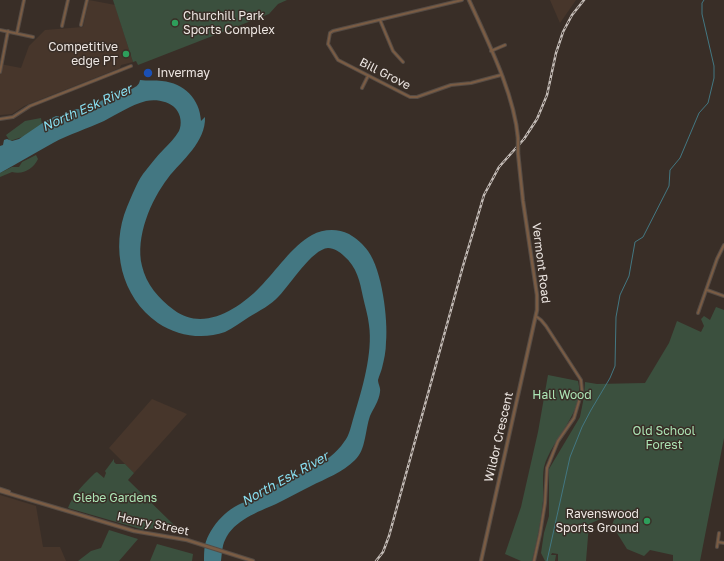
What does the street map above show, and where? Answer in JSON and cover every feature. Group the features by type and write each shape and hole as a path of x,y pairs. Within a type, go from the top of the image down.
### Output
{"street":[{"path":"17,33 24,0"},
{"path":"62,26 68,0"},
{"path":"81,25 87,0"},
{"path":"403,62 393,51 380,20 462,0"},
{"name":"Vermont Road","path":"469,0 501,75 515,115 522,186 537,295 537,317 546,326 578,376 582,387 580,400 574,418 558,441 546,468 545,503 534,561"},
{"name":"Bill Grove","path":"380,20 331,32 328,44 336,58 407,96 413,97 457,84 472,83 501,75"},
{"path":"0,30 33,37"},
{"path":"0,70 8,32"},
{"path":"491,51 505,45"},
{"path":"0,119 13,117 32,105 131,66"},
{"path":"362,88 368,76"},
{"path":"698,313 717,259 724,245"},
{"path":"707,290 724,296"},
{"name":"Wildor Crescent","path":"481,561 530,341 537,317"},
{"name":"Henry Street","path":"0,490 139,533 193,542 253,561"},
{"path":"717,547 720,533"},
{"path":"718,542 724,543"}],"shaded area":[{"path":"89,0 115,5 133,62 121,65 120,68 24,106 12,114 0,115 0,64 21,68 29,46 45,30 83,27"},
{"path":"550,0 576,0 560,23"},
{"path":"152,399 187,414 134,473 109,448"},
{"path":"0,495 36,506 43,547 60,547 66,561 0,561"}],"green space":[{"name":"Churchill Park Sports Complex","path":"113,0 287,0 278,4 269,14 138,65 136,61 133,62"},
{"path":"41,118 42,125 25,136 10,141 6,135 25,121"},
{"path":"36,155 38,159 33,166 24,172 12,172 0,177 0,173 12,167 19,167 22,162"},
{"name":"Old School Forest","path":"716,307 724,310 724,438 700,561 673,561 673,555 650,550 644,556 627,549 612,525 617,512 589,524 586,561 558,561 558,554 552,553 551,555 556,555 555,561 545,561 541,553 544,533 549,516 549,469 580,417 585,382 597,384 645,383 669,343 677,321 701,332 704,326 701,319 704,316 710,320"},
{"name":"Hall Wood","path":"548,375 578,381 579,392 573,414 548,456 544,467 542,508 539,531 532,561 521,561 505,554 521,507 538,432"},
{"name":"Glebe Gardens","path":"114,459 116,464 125,464 134,473 128,480 174,525 144,530 68,508 76,493 95,473 97,472 104,478 106,473 105,471"},
{"path":"109,530 138,539 119,561 78,561 91,551 101,548"},
{"path":"157,544 193,554 192,561 150,561"}],"water":[{"path":"140,80 170,82 177,85 184,89 194,99 198,106 201,121 205,117 202,135 192,150 162,187 150,208 143,231 140,255 144,273 154,291 168,306 185,316 197,319 220,315 231,310 242,303 266,281 291,252 305,240 316,233 325,230 344,232 360,242 373,259 383,295 386,321 386,345 385,355 378,380 380,392 368,422 359,456 334,475 240,522 229,533 225,540 221,561 204,561 204,557 205,545 211,531 221,517 234,507 249,501 291,476 302,473 321,463 330,457 341,446 348,436 366,371 370,336 369,322 361,286 355,270 341,253 330,248 315,254 284,291 265,308 225,332 208,336 182,334 158,323 145,312 135,300 127,286 122,271 119,239 127,207 138,182 153,161 179,131 180,120 178,111 166,102 150,100 135,105 104,121 59,140 0,173 0,146 3,145 4,140 7,139 12,141 19,139 44,122 56,116 63,117 77,109 84,110 120,89 123,88 130,90 138,85"}],"waterway":[{"path":"547,561 570,457 582,427 610,378 615,366 616,317 620,295 629,276 635,242 643,237 669,186 670,170 680,158 699,113 708,103 714,78 714,66 702,14 702,3 704,0"}],"railway":[{"path":"376,561 383,552 389,536 484,195 499,167 524,139 537,119 547,95 556,53 563,32 572,15 584,0"}],"place":[{"name":"Churchill Park Sports Complex","path":"175,23"},
{"name":"Competitive edge PT","path":"126,54"},
{"name":"Invermay","path":"148,73"},
{"name":"Ravenswood Sports Ground","path":"647,521"}],"water label":[{"name":"North Esk River","path":"87,108"},
{"name":"North Esk River","path":"285,479"}]}
